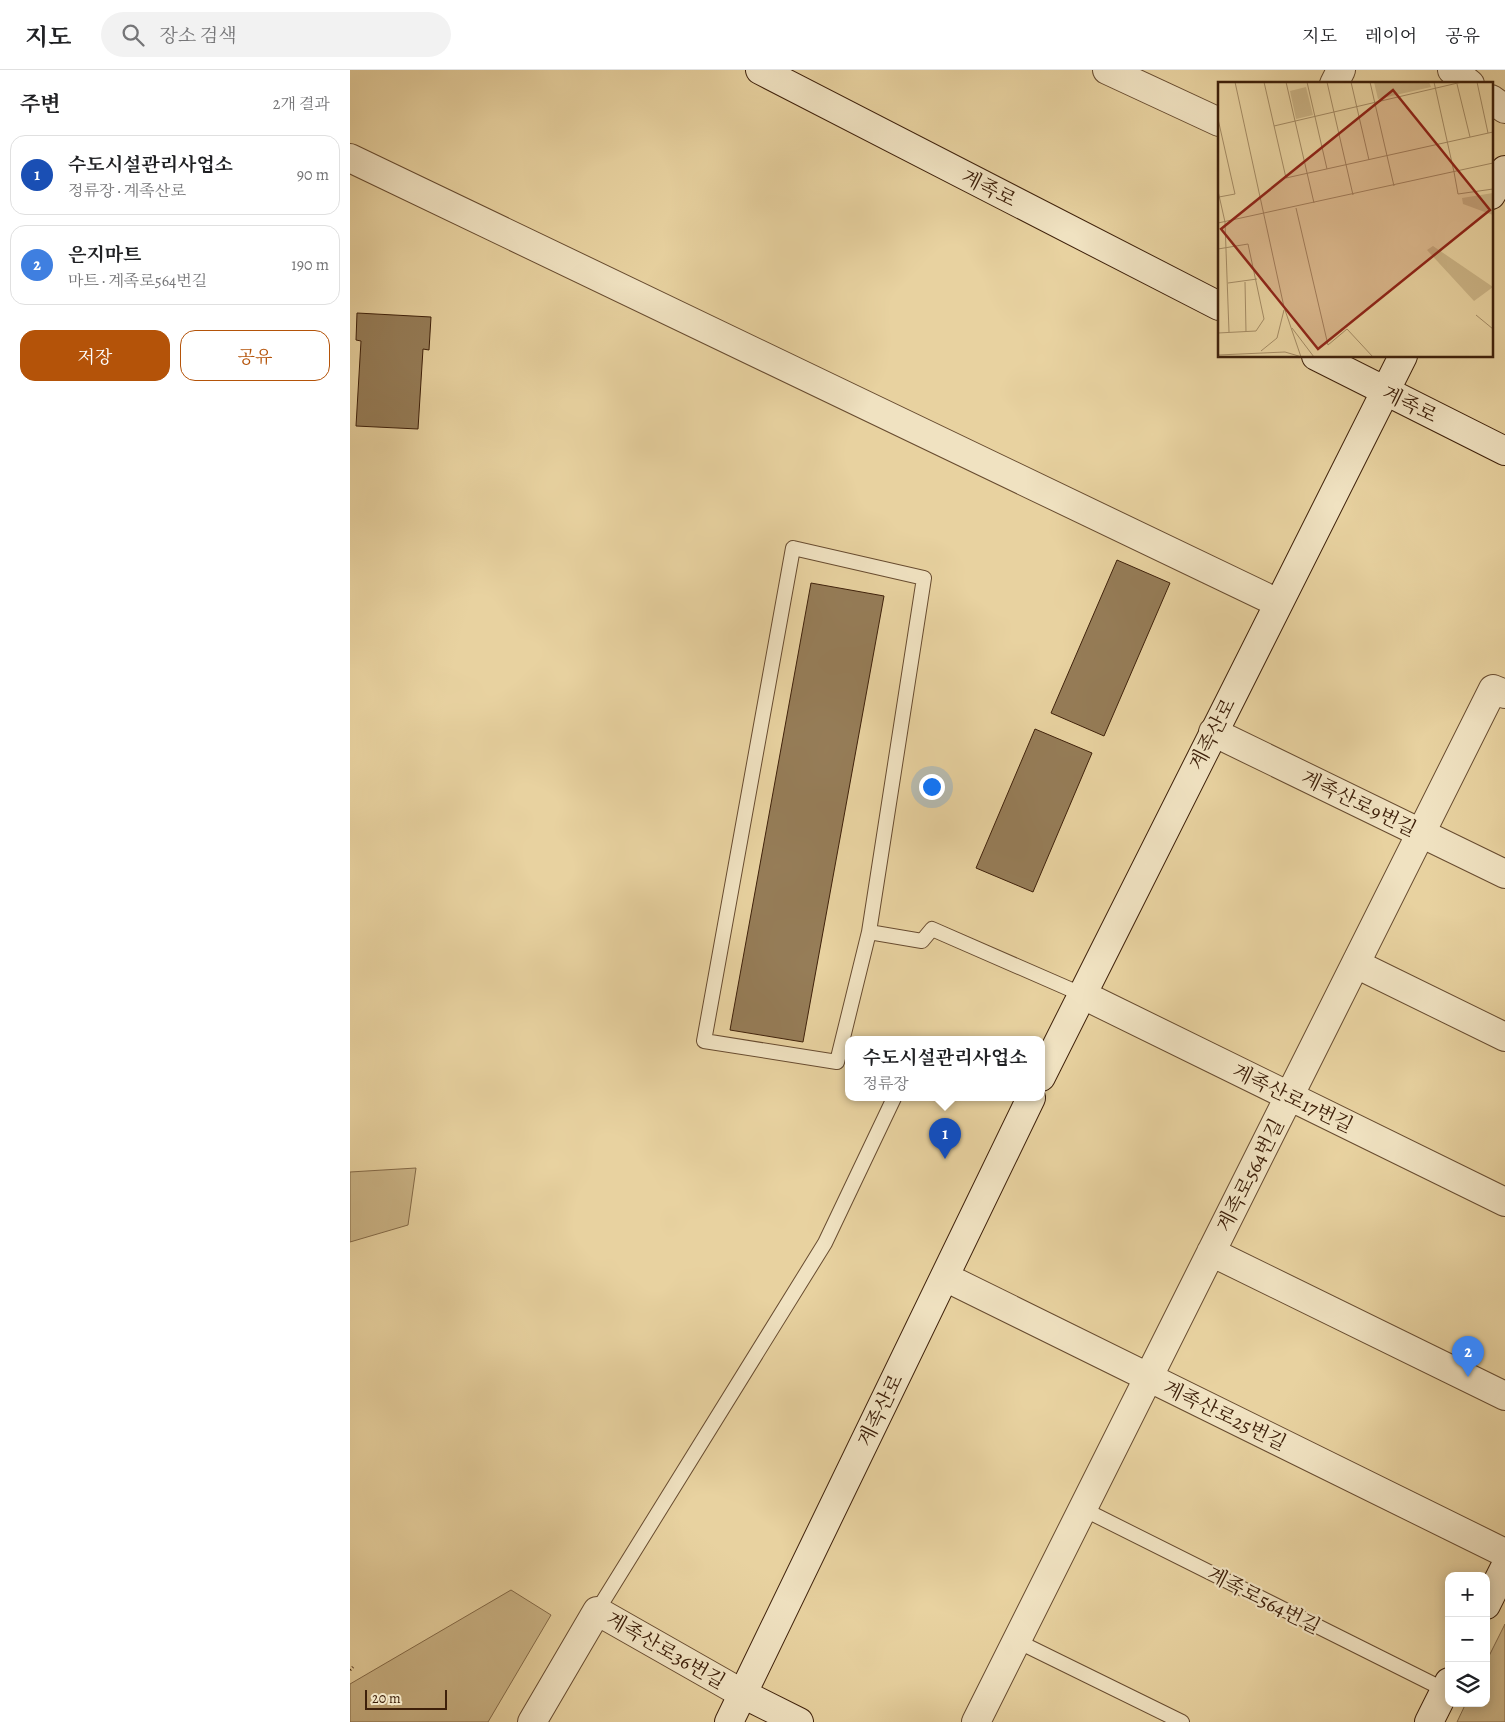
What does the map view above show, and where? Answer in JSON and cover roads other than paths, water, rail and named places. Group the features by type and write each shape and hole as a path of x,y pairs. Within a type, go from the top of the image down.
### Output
{"street":[{"name":"계족로","path":"760,70 1218,305"},
{"path":"1107,70 1218,122"},
{"path":"1335,82 1341,70"},
{"path":"1452,70 1467,82"},
{"path":"1492,100 1505,109"},
{"path":"350,158 1278,603"},
{"path":"1492,194 1505,170"},
{"name":"계족로","path":"1320,358 1384,392 1505,451"},
{"name":"계족산로","path":"1045,1069 1402,358"},
{"name":"계족로564번길","path":"976,1722 1421,833 1499,691"},
{"name":"계족산로9번길","path":"1213,732 1505,874"},
{"path":"1356,964 1505,1038"},
{"name":"계족산로17번길","path":"1082,994 1505,1202"},
{"name":"계족산로","path":"729,1722 1030,1101"},
{"name":"계족로564번길","path":"1211,1252 1505,1396"},
{"name":"계족산로25번길","path":"945,1276 1505,1553"},
{"path":"1490,1598 1505,1567"},
{"name":"계족산로36번길","path":"532,1722 597,1611 743,1694 800,1722"},
{"path":"1429,1722 1445,1690"}],"lane":[{"path":"793,548 924,578 869,932 837,1062 704,1041 793,548"},
{"path":"869,932 922,941 932,929 1082,994"},
{"path":"597,1611 825,1243 893,1101"},
{"name":"계족로564번길","path":"1083,1509 1445,1685"},
{"path":"1016,1641 1182,1722"}],"place":[{"name":"수도시설관리사업소","path":"945,1159"},
{"name":"은지마트","path":"1468,1377"}]}
